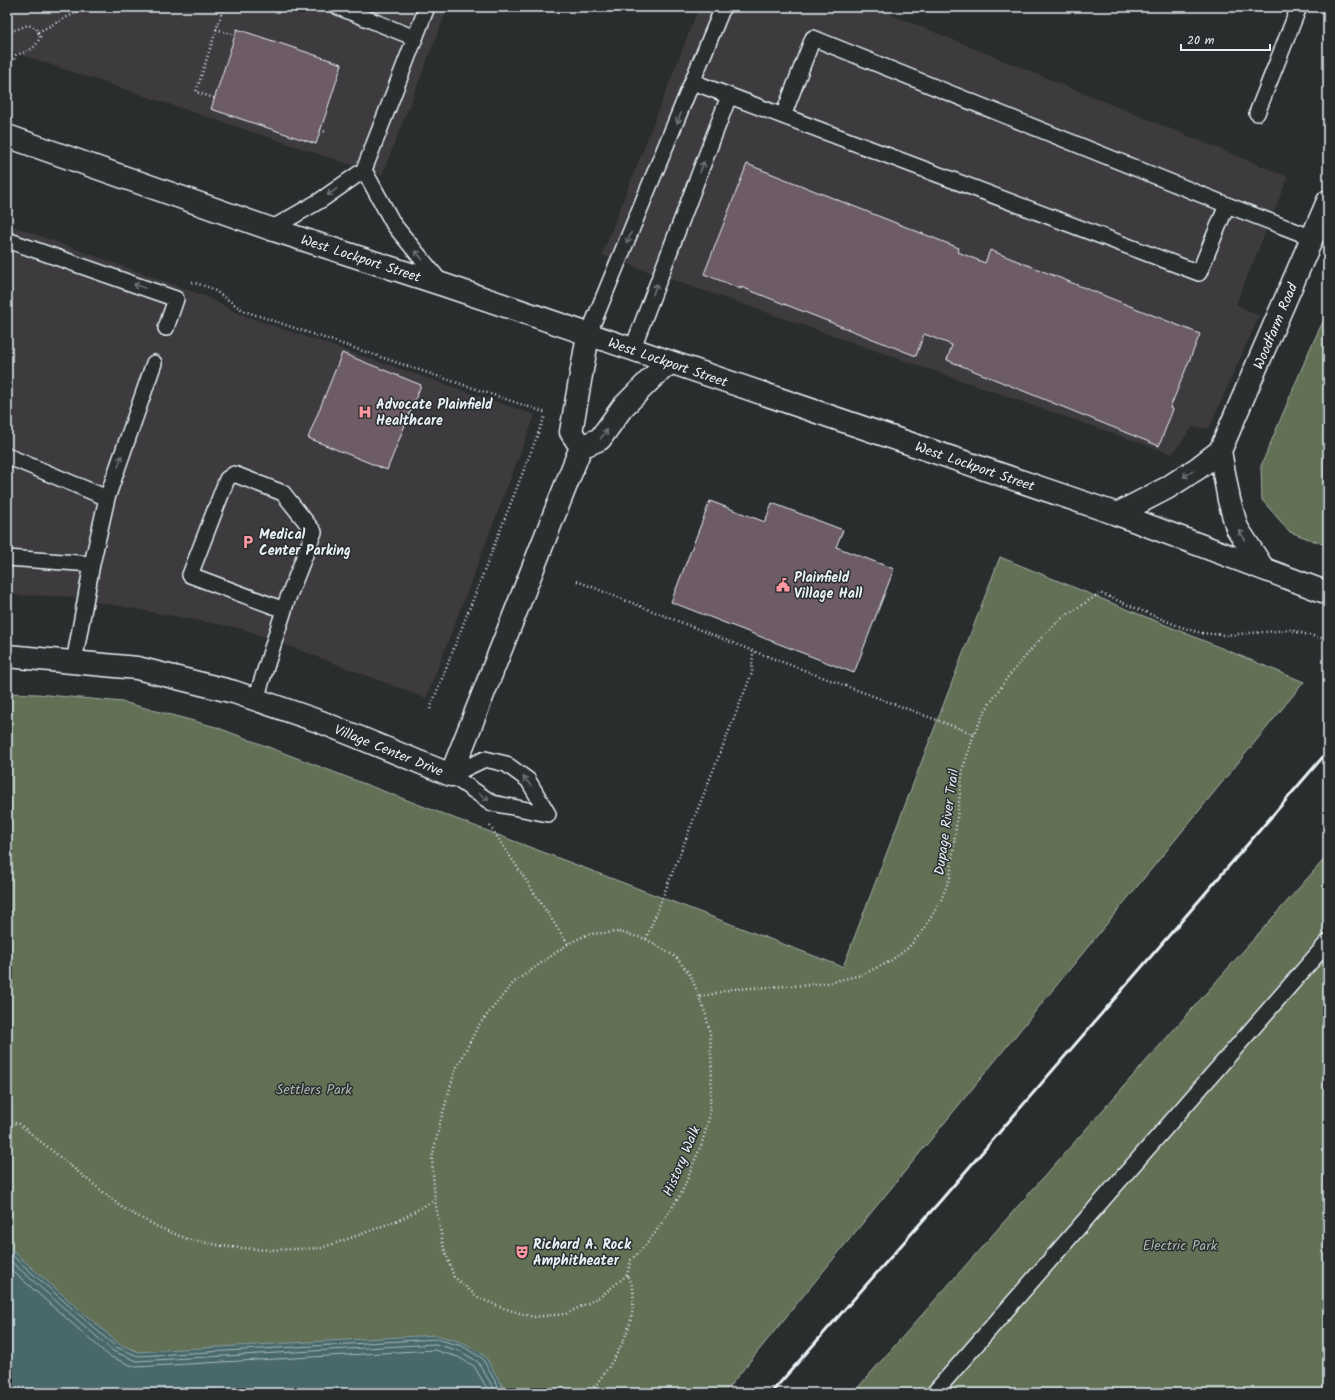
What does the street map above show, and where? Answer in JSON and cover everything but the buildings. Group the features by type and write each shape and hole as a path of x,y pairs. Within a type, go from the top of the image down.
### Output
{"street":[{"name":"West Lockport Street","path":"7,136 271,229 444,285 1116,514 1328,593"},
{"name":"Woodfarm Road","path":"1220,451 1328,201"},
{"path":"588,335 571,432 581,447 600,439 622,408 656,373 670,363"},
{"name":"Village Center Drive","path":"7,656 137,668 234,692 321,722 451,775 581,447"},
{"path":"1116,514 1167,488 1198,468 1220,451 1229,500 1237,528 1262,568"}],"lane":[{"path":"340,7 415,38"},
{"path":"271,229 321,200 364,170 427,7"},
{"path":"588,335 694,82 723,7"},
{"path":"1257,113 1299,7"},
{"path":"783,116 813,38 1313,238"},
{"path":"694,82 1199,273 1227,204"},
{"path":"632,350 729,96"},
{"path":"364,170 394,225 444,285"},
{"path":"7,240 176,299 166,328"},
{"path":"74,662 92,564 107,498 154,363"},
{"path":"7,456 107,498"},
{"path":"256,699 284,610 314,532 283,493 234,474 226,479 190,575 284,610"},
{"path":"7,558 92,564"},
{"path":"485,759 506,764 528,780 548,814 492,803 451,775 485,759"},
{"path":"934,1393 1328,942"}],"path":[{"path":"38,32 87,7"},
{"path":"214,98 196,92 223,9"},
{"path":"7,33 28,25 36,28 40,37 37,44 30,50 16,55 14,60"},
{"path":"216,30 235,35"},
{"path":"320,130 326,132"},
{"path":"188,280 211,288 244,311 546,413"},
{"path":"430,709 549,406"},
{"path":"577,581 753,651 974,734"},
{"name":"Dupage River Trail","path":"700,997 733,989 808,985 827,983 854,977 888,962 908,948 922,932 933,914 942,898 950,877 963,768 974,734 985,711 1007,678 1061,619 1100,593 1178,626 1201,633 1224,635 1290,630 1328,640"},
{"path":"646,939 752,673 753,651"},
{"path":"488,823 568,944"},
{"name":"History Walk","path":"619,932 646,939 676,957 691,976 706,1015 710,1033 712,1073 709,1118 702,1143 681,1194 655,1233 631,1260 627,1275 600,1298 566,1314 533,1317 503,1308 479,1298 454,1276 443,1245 435,1200 432,1158 440,1123 455,1071 478,1026 513,983 568,944 588,934 619,932"},
{"path":"7,1121 19,1124 124,1209 158,1227 187,1239 229,1247 269,1250 321,1248 403,1218 435,1200"},
{"path":"589,1393 606,1373 626,1336 632,1313 633,1300 633,1288 627,1275"}],"shaded area":[{"path":"7,7 448,7 382,175 7,50"},
{"path":"699,7 873,7 1288,177 1236,304 1259,316 1209,428 1193,427 1172,454 602,255"},
{"path":"7,224 207,297 239,314 535,415 426,698 244,629 65,596 7,595"}],"green space":[{"path":"1328,311 1328,546 1290,532 1262,500 1261,466 1309,351"},
{"name":"Settlers Park","path":"1000,557 1304,682 724,1393 7,1393 7,693 37,694 123,702 216,727 843,967"},
{"name":"Electric Park","path":"1328,855 1328,1393 853,1393"}],"water":[{"path":"7,1246 119,1344 139,1352 436,1335 464,1343 485,1356 503,1387 503,1393 7,1393"}],"railway":[{"path":"771,1393 941,1200 1328,751"}],"place":[{"name":"Advocate Plainfield Healthcare","path":"365,412"},
{"name":"Medical Center Parking","path":"248,542"},
{"name":"Plainfield Village Hall","path":"783,585"},
{"name":"Richard A. Rock Amphitheater","path":"522,1252"}]}
